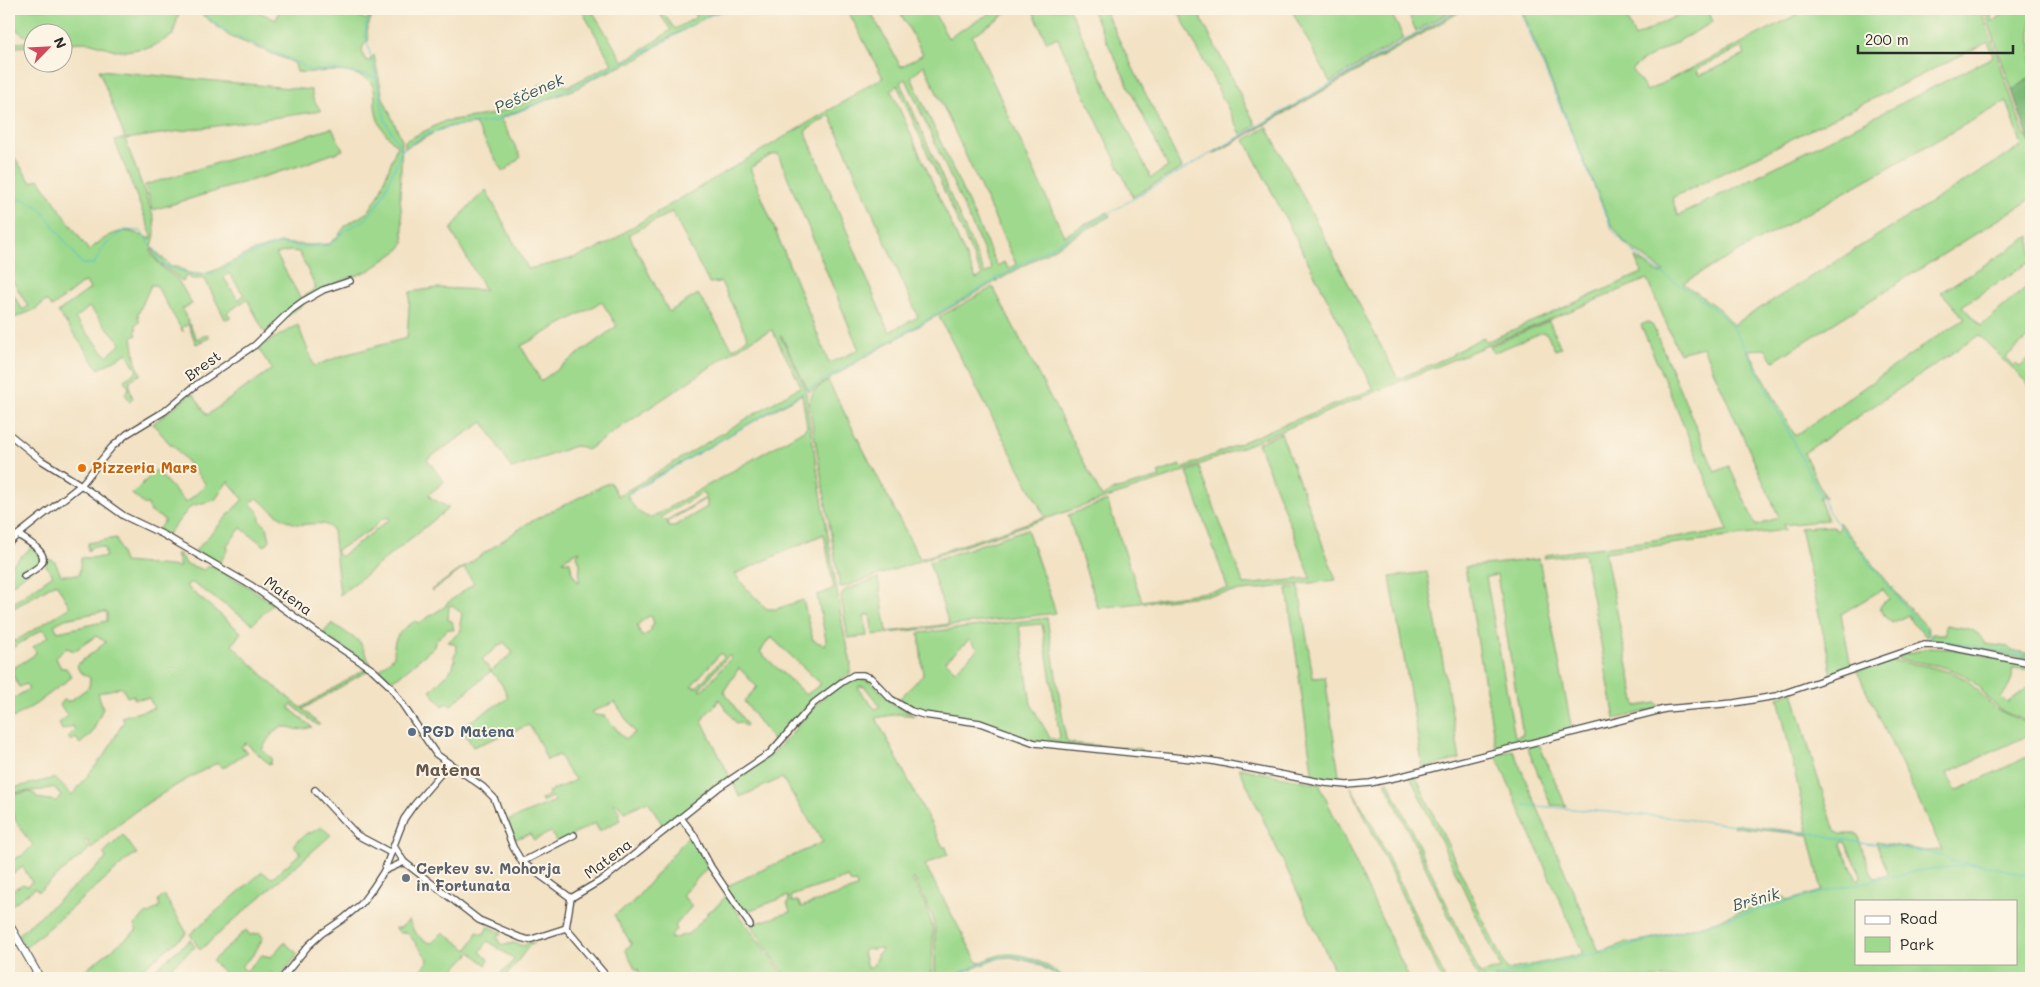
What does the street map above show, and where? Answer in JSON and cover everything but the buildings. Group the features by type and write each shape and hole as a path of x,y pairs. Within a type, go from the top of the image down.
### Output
{"street":[{"name":"Brest","path":"9,542 81,485 112,447 127,434 165,411 196,385 255,345 291,310 314,295 350,281"},
{"path":"9,434 41,460 81,485"},
{"name":"Matena","path":"81,485 124,516 164,535 252,586 373,670 403,702 436,754 483,787 494,798 513,847 522,862 571,898 605,878 718,788 770,753 814,703 854,675 863,675 871,678 891,699 911,711 924,715 980,723 1035,743 1212,761 1325,783 1347,784 1370,783 1398,777 1665,709 1734,704 1776,696 1924,645 1944,646 2031,663"},
{"path":"18,535 41,552 43,558 41,563 24,576"},
{"path":"282,978 321,934 344,919 360,904 384,871 404,819 449,764"},
{"path":"315,790 357,835 391,853"},
{"path":"681,818 694,835 711,868 750,925"},
{"path":"522,862 574,836"},
{"path":"394,846 404,862 479,920 529,940 566,928"},
{"path":"384,871 404,862"},
{"path":"571,898 566,928 608,978"},
{"path":"9,924 40,978"}],"green space":[{"path":"9,9 180,9 173,35 152,47 119,51 88,42 72,43 72,22 22,22 22,34 11,26 11,43 22,42 22,47 16,47 9,52"},
{"path":"195,9 253,9 276,20 280,9 346,9 366,20 373,9 378,9 369,23 367,31 369,40 363,47 363,53 367,61 371,61 370,59 374,55 383,98 402,140 400,197 404,242 400,249 370,270 326,287 265,333 247,299 227,313 231,318 225,319 205,279 192,279 186,275 183,282 160,263 156,258 153,248 171,267 178,267 192,275 201,275 216,270 251,252 281,243 329,244 346,225 368,212 379,195 397,146 386,133 377,117 373,86 364,77 341,71 297,72 295,64 290,61 229,36","holes":["289,251 299,252 316,288 301,299 276,254","229,273 244,295 238,300 224,278"]},
{"path":"581,9 591,9 623,61 671,30 656,9 660,9 675,29 697,17 691,9 732,9 712,14 663,41 640,58 592,79 578,88 500,118 521,157 503,172 475,124 445,127 405,148 405,141 445,121 494,114 540,97 537,86 546,82 569,86 612,64"},
{"path":"847,9 869,9 901,67 923,54 898,9 932,9 948,38 997,9 1013,9 972,36 1064,236 1108,212 1110,216 863,358 809,392 780,335 806,389 807,407 843,628 851,663 850,673 820,696 767,753 765,751 774,742 744,701 757,687 739,668 724,691 747,725 745,726 740,722 736,723 719,699 702,721 730,777 665,829 648,801 624,812 618,804 613,803 620,813 618,815 620,820 599,831 595,823 557,843 551,832 534,840 530,834 515,839 507,821 555,801 552,797 542,802 541,800 549,795 548,792 576,780 567,770 559,755 547,760 529,725 473,747 461,727 508,698 503,686 491,671 450,706 447,703 443,706 430,691 453,667 455,659 453,657 457,652 455,644 448,642 461,631 462,614 453,605 449,606 448,620 452,621 454,630 448,629 435,641 434,647 398,677 389,681 380,671 394,656 395,641 402,631 415,621 419,623 446,606 446,604 474,583 464,568 431,590 528,523 610,482 618,496 801,386 772,330 734,351 587,450 583,447 575,446 512,469 483,422 427,459 444,482 429,494 431,498 449,508 340,595 333,531 325,525 293,523 278,515 257,498 250,503 259,513 260,520 267,527 270,540 265,546 241,528 227,545 228,549 219,564 195,551 243,499 228,481 215,500 191,506 167,535 158,530 165,520 151,512 147,503 145,505 132,494 156,470 185,502 204,487 205,483 153,424 190,394 194,395 207,415 272,369 256,345 261,341 264,344 298,325 314,366 344,355 407,338 410,292 437,288 485,290 451,230 466,209 486,190 528,269 569,259 593,251 617,238 629,229 850,98 868,85 883,78","holes":["924,65 1016,264 1009,269 1004,262 997,266 911,77","906,79 992,269 985,274 900,82","897,85 982,276 976,279 891,90","830,115 918,317 889,332 805,131","778,154 859,350 829,363 750,168 771,155","672,212 709,283 721,282 748,338 733,349 698,294 669,312 629,234","602,302 617,326 541,381 521,346","802,394 807,427 802,431 651,518 639,512 627,495 633,490","703,492 706,498 665,521 661,517","705,499 707,500 707,507 673,527 669,527 667,522","389,517 389,520 340,557 336,551 372,529 382,519","824,534 834,589 817,595 826,640 824,645 813,640 803,600 776,609 767,609 735,574","580,551 577,556 580,563 579,583 572,573 570,562 563,561","649,616 652,617 654,625 651,627 651,631 642,637 637,625","770,638 821,684 806,695 760,652","504,642 513,653 491,671 482,659","721,653 724,657 697,687 692,687","729,655 731,658 702,690 699,689","615,702 635,733 625,739 605,716 595,715 592,712"]},
{"path":"1032,9 1069,9 1151,178 1168,167 1091,9 1104,9 1182,168 1133,197 1057,37 1047,42"},
{"path":"1177,9 1196,9 1256,125 1241,134"},
{"path":"1291,9 1389,9 1404,38 1330,82"},
{"path":"1406,9 1455,9 1416,31"},
{"path":"1461,9 1465,9 1212,154"},
{"path":"1521,9 1622,9 1635,37 1689,9 1708,9 1713,22 1642,61 1632,69 1647,91 1808,9 1981,9 2025,137 2027,136 2031,146 2031,199 1774,361 1765,349 1748,350 1795,436 1930,341 1965,319 1941,292 2031,236 2031,261 1962,306 1981,326 2031,283 2031,335 2006,357 2013,366 2016,364 2020,367 2031,357 2031,387 1979,335 1804,453 1825,498 1821,495 1819,498 1828,520 1783,525 1785,530 1605,552 1636,706 1657,703 1659,708 1615,719 1584,554 1544,558 1545,555 1697,534 1703,535 1728,530 1641,325 1648,322 1652,324 1715,472 1729,466 1756,526 1779,517 1703,347 1679,353 1647,279 1175,475 840,587 809,404 813,393 828,381 920,559 1045,517 939,317 993,287 1102,497 1111,491 1160,477 1158,473 1180,465 1183,468 1280,426 1374,389 1245,140 1267,127 1398,379 1453,355 1483,337 1486,342 1642,273 1635,257 1660,274 1664,272 1625,243 1609,221","holes":["1988,42 1993,57 1678,216 1672,198","1742,47 1745,55 1699,76 1697,69","2007,101 2022,146 1733,325 1719,309 1683,283"]},
{"path":"1984,9 1989,9 1993,22 2009,9 2031,9 2031,77 2012,91"},
{"path":"99,70 311,90 313,99 321,111 125,139 154,218 155,235 151,250 152,255 163,268 178,280 192,304 182,309 197,339 208,334 209,338 196,344 188,324 182,328 183,332 156,285 151,285 138,314 139,323 135,325 137,335 132,337 136,363 141,374 130,380 130,390 133,399 130,402 125,393 129,388 124,380 137,371 127,353 99,369 58,312 90,289 86,282 52,307 46,301 34,310 9,320 9,288 23,310 28,306 9,275 9,149 30,181 33,182 39,179 89,251 98,243 120,232 132,232 151,239 152,236 115,141 125,138","holes":["89,307 120,342 120,345 107,356 75,319"]},
{"path":"2031,77 2031,146 2012,91"},
{"path":"332,128 343,150 299,166 153,210 145,185"},
{"path":"1549,321 1561,348 1555,350 1547,334 1543,332 1493,353 1490,346"},
{"path":"1281,433 1336,580 1098,608 1068,515 1107,501 1142,601 1228,589 1187,472 1199,467 1244,585 1311,578 1258,443"},
{"path":"1839,522 1906,605 1927,627 1929,634 1927,637 1912,623 1908,615 1892,623 1885,617 1880,607 1889,599 1883,589 1841,614 1851,667 1830,675 1830,664 1800,528 1833,526 1837,531 1839,529"},
{"path":"1027,529 1056,613 873,635 870,614 864,616 867,636 848,638 841,596 845,590 878,578 887,632 949,624 929,562"},
{"path":"116,538 124,562 180,567 176,554 179,554 186,564 204,570 210,565 249,587 273,604 253,624 191,582 186,586 241,632 232,645 273,685 301,708 367,668 369,670 303,709 320,725 317,725 291,704 289,708 312,727 298,730 288,727 277,729 262,750 272,758 270,765 246,743 241,747 247,752 223,768 219,764 215,764 166,792 134,812 91,849 87,840 84,842 89,849 86,852 39,891 35,888 9,907 9,892 23,884 27,886 32,882 23,867 9,876 9,861 23,855 33,845 13,815 9,795 29,792 35,794 37,798 56,801 61,796 54,787 9,793 9,789 55,778 72,795 106,753 124,721 121,717 154,708 149,698 134,699 134,695 127,697 122,687 98,693 103,708 92,733 80,744 76,738 71,741 68,737 75,730 73,726 62,730 59,723 68,716 60,705 65,699 70,701 89,687 90,678 79,671 77,665 106,642 96,636 74,651 67,648 56,658 61,668 66,668 72,677 36,704 13,718 9,710 9,701 29,689 26,684 19,687 12,674 12,669 33,656 36,652 33,647 49,636 43,629 9,650 9,628 14,642 70,607 56,583 9,611 9,606 53,575 44,563 44,556 55,562 61,575 79,575 81,558 106,557 104,547 93,546 88,551 88,543","holes":["107,612 107,621 58,632 54,625 65,619"]},
{"path":"32,547 41,557 39,564 9,587 9,567"},
{"path":"1539,559 1572,730 1496,749 1465,567","holes":["1497,575 1523,735 1515,737 1486,577"]},
{"path":"1427,572 1460,759 1423,768 1390,577"},
{"path":"1299,587 1313,678 1325,677 1340,782 1313,778 1287,588"},
{"path":"1047,618 1066,739 1069,743 1141,749 1142,752 1041,742 1019,736 991,724 921,712 897,701 923,675 919,633","holes":["1042,624 1060,737 1057,740 1050,738 1031,704 1019,626","969,640 978,649 955,671 946,661"]},
{"path":"332,623 360,642 371,665 324,635"},
{"path":"1946,625 1974,631 1986,644 2008,647 2011,650 2031,654 2031,656 2024,655 2024,657 2031,660 1932,642 1930,640 1932,634 1946,634"},
{"path":"1929,648 1950,649 2031,664 2031,670 2012,668 2010,684 2001,697 2007,703 2031,685 2031,726 1998,708 1975,683 1963,675 1936,665 1898,659 1899,656"},
{"path":"1888,660 1927,666 1954,673 1967,680 1996,709 2024,722 2031,728 2031,734 1947,773 1956,791 2031,755 2031,978 1478,978 1385,782 1388,781 1480,974 1501,968 1410,776 1415,775 1507,970 1583,954 1496,755 1513,750 1599,952 1622,944 1650,939 1717,921 1785,897 1787,901 1822,891 1809,835 1733,826 1733,824 1808,832 1778,697 1793,692 1835,831 1840,834 1857,834 1871,873 1875,878 1886,876 1888,873 1876,842 1925,851 1942,850 1857,671","holes":["1842,842 1845,842 1861,876 1859,880 1856,878 1841,845"]},
{"path":"858,678 872,682 893,704 915,716 898,714 876,718 943,847 946,847 948,854 925,865 978,963 1000,955 1018,955 1035,960 1066,978 1061,978 1036,963 1011,957 999,958 962,973 955,978 935,978 935,928 933,917 914,878 912,879 926,906 933,928 932,970 930,975 893,978 787,978 751,925 790,912 787,903 789,902 788,896 742,913 725,887 823,842 782,778 740,797 732,781 747,773 767,758 785,741 826,695 847,682","holes":["859,686 865,687 880,706 875,709 859,690","848,877 851,883 856,882 857,888 801,907 798,901 792,902 791,896","867,949 882,949 877,954 877,959 871,968 867,968 863,952"]},
{"path":"1539,744 1566,806 1551,805 1527,747"},
{"path":"1239,768 1319,784 1409,978 1338,978"},
{"path":"1351,787 1373,826 1445,978 1441,978"},
{"path":"321,827 331,835 200,950 190,934 262,872 272,878 301,853 293,845 308,832 309,834"},
{"path":"690,834 708,867 682,895 692,906 675,926 677,929 671,935 671,939 688,934 707,915 707,912 715,908 726,896 785,978 636,978 641,976 625,949 632,945 614,915 630,905"},
{"path":"123,835 137,854 133,855 25,948 18,935 105,860 106,857 103,853"},
{"path":"164,895 187,933 131,978 75,978 137,930 134,925 147,913 149,914 160,906 158,901"},
{"path":"409,920 412,928 424,940 432,943 443,932 468,950 477,932 484,934 488,926 502,933 497,937 500,944 513,943 525,946 527,942 535,943 529,946 505,978 499,975 507,969 514,959 488,941 480,952 489,959 486,965 471,952 446,978 408,978 423,968 428,959 407,932 400,933 395,928 400,928"},
{"path":"246,930 250,935 260,933 263,938 254,954 241,966 246,971 262,955 271,957 284,942 298,954 279,978 270,972 264,978 229,978 212,961"},
{"path":"190,940 195,947 157,978 144,978"}],"waterway":[{"path":"199,9 230,33 296,62 309,70 336,70 376,77 386,122 401,149"},
{"path":"376,9 366,24 365,34 376,76"},
{"name":"Peščenek","path":"154,250 166,267 189,273 216,274 250,255 279,244 307,247 330,245 347,229 366,219 381,200 402,150 425,135 454,126 496,121 542,102 661,44 707,16 730,9"},
{"path":"627,495 1458,9"},
{"path":"1519,9 1612,229 1637,255 1710,306 1736,332 1830,514 1921,627 1935,639 2031,657"},
{"name":"Peščenek","path":"9,201 24,199 40,208 82,264 94,264 104,246 124,230 141,231 151,246"},
{"path":"1525,805 1666,817 1792,833 1812,833 1856,842 1893,846 1945,856 1950,861 1977,864"},
{"name":"Bršnik","path":"1490,978 1615,950 1833,889 1922,870 1980,864 2031,876"},
{"name":"Bršnik","path":"952,978 992,959 1014,956 1032,960 1062,978"}],"place":[{"name":"Pizzeria Mars","path":"82,468"},
{"name":"PGD Matena","path":"412,732"},
{"name":"Cerkev sv. Mohorja in Fortunata","path":"406,878"}],"district":[{"name":"Matena","path":"448,770"}]}
